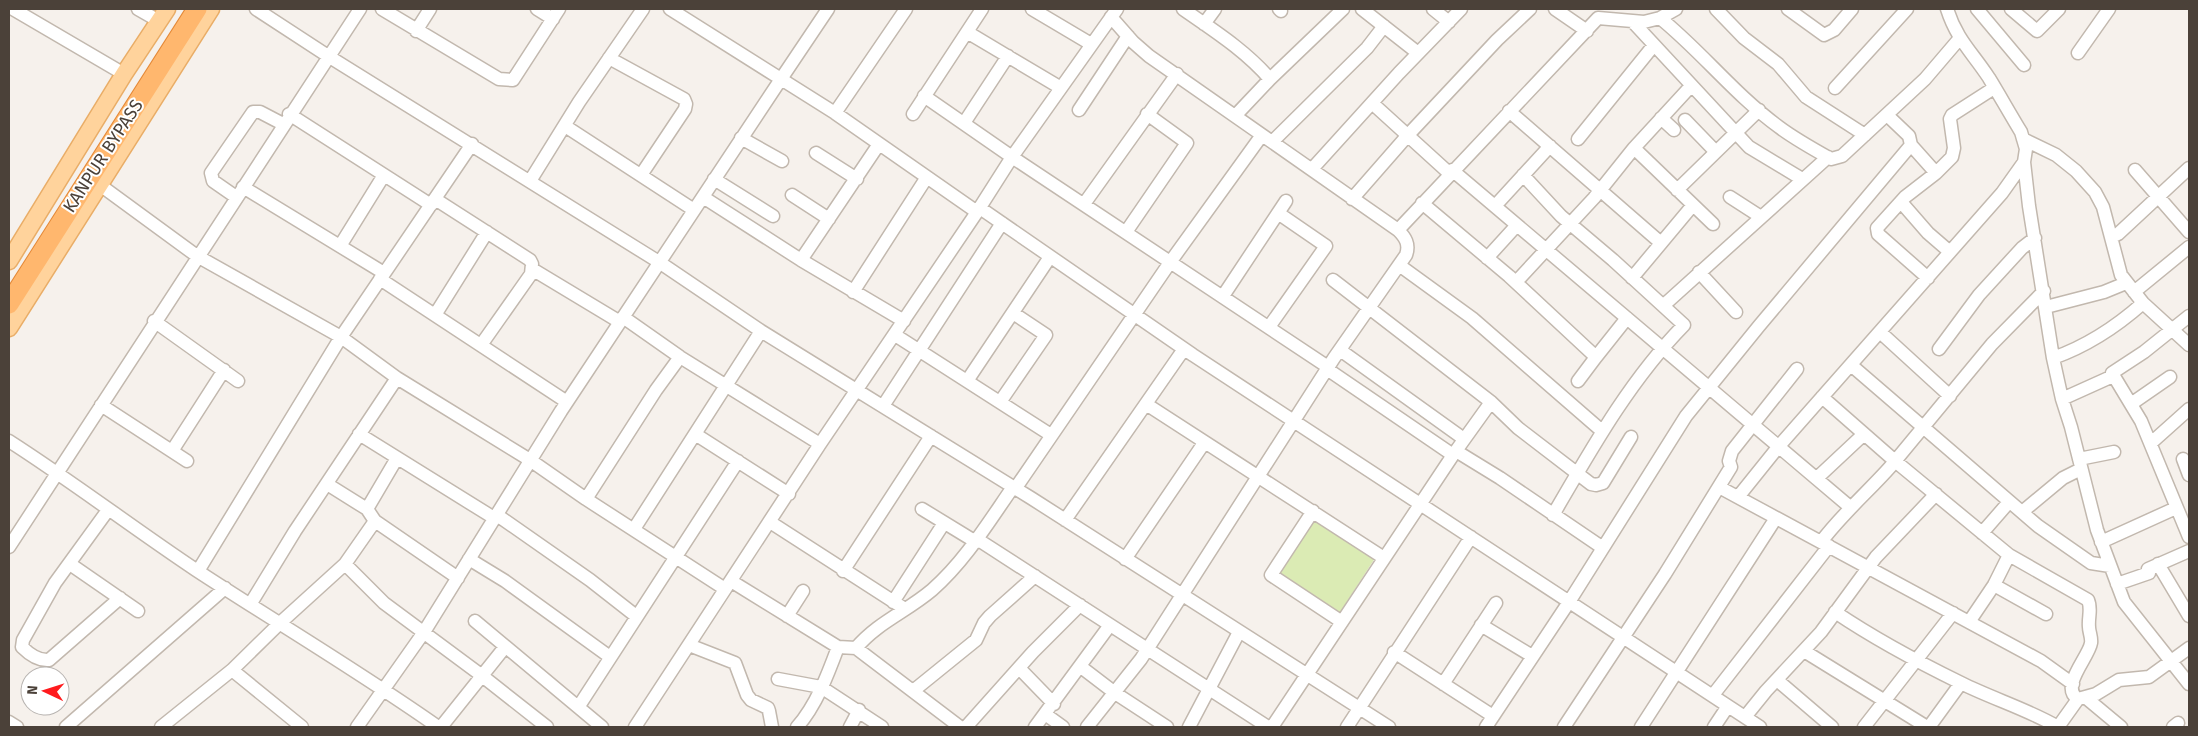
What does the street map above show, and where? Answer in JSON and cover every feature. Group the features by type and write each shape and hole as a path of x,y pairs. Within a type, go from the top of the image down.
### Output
{"highway":[{"name":"KANPUR BYPASS","path":"9,281 182,9"},
{"name":"KANPUR BYPASS","path":"9,304 197,9"}],"main road":[{"path":"9,328 211,9"},
{"path":"9,262 124,74 163,15"}],"street":[{"path":"9,18 13,9 124,74"},
{"path":"138,9 163,15"},
{"path":"256,9 328,56 659,262 761,331 884,406 1390,727"},
{"path":"9,546 286,119 360,9"},
{"path":"382,9 416,31 499,79 506,81 513,80 556,14 537,9"},
{"path":"416,31 430,9"},
{"path":"530,181 609,58 643,9"},
{"path":"670,9 836,113 927,177 1002,224 1184,349 1760,727"},
{"path":"357,727 424,632 458,578 468,558 567,402 828,9"},
{"path":"836,113 906,9"},
{"path":"913,114 982,9"},
{"path":"1032,9 1091,44"},
{"path":"1183,9 1236,47 1270,78"},
{"path":"1204,24 1215,9"},
{"path":"1235,116 1270,78 1343,9"},
{"path":"1362,9 1418,53"},
{"path":"1433,9 1449,22"},
{"path":"1312,169 1461,9"},
{"path":"1352,199 1408,135 1497,40 1530,9"},
{"path":"1555,9 1587,31"},
{"path":"1615,9 1654,45 1749,147 1802,180"},
{"path":"1398,230 1422,202 1601,17 1644,22 1660,18 1676,9"},
{"path":"1716,9 1744,38 1778,64 1806,97 1865,135"},
{"path":"1788,9 1824,35 1834,30 1852,9"},
{"path":"1835,88 1907,9"},
{"path":"1947,9 1953,28 2021,132 2026,149 2024,162 2053,358 2062,399 2101,542 2124,602 2189,684"},
{"path":"1977,9 2024,65"},
{"path":"2011,9 2037,31 2059,9"},
{"path":"2078,52 2108,9"},
{"path":"638,726 688,645 789,494 820,444 895,335 1012,157 1114,13 1128,36 1144,51 1398,230 1408,244 1406,255 1328,368 1148,648 1088,727"},
{"path":"1660,18 1681,35 1778,127 1828,157 1837,159 1925,80 1960,38"},
{"path":"856,648 878,626 915,604 962,560 1171,261 1268,138 1367,48 1384,26"},
{"path":"967,32 1061,88"},
{"path":"1079,110 1128,36"},
{"path":"1578,139 1654,45"},
{"path":"964,123 1008,56"},
{"path":"609,58 684,99 686,104 685,109 641,175"},
{"path":"1084,204 1177,74"},
{"path":"1516,282 1691,86"},
{"path":"1928,278 1877,232 1876,228 1901,202 1950,159 1953,152 1952,115 1994,88"},
{"path":"924,96 1454,453 1500,478 1603,548"},
{"path":"1372,103 1451,172 1518,225 1850,507"},
{"path":"1677,190 1759,110"},
{"path":"1509,111 1661,243"},
{"path":"481,345 532,269 530,260 487,232 286,119 253,112 211,173 213,181 240,192 340,246 435,315 567,402"},
{"path":"1126,232 1186,143 1147,114"},
{"path":"1887,115 1909,136 1911,145 1936,173"},
{"path":"1661,118 1674,130"},
{"path":"1685,120 1715,151"},
{"path":"565,126 694,210"},
{"path":"741,138 782,162"},
{"path":"2023,139 2056,155 2076,170 2095,192 2103,207 2121,275 2143,303 2189,345"},
{"path":"198,571 341,338 472,144"},
{"path":"801,260 879,144"},
{"path":"1486,727 1569,602 1686,416 1708,386 1911,145"},
{"path":"1495,206 1550,146"},
{"path":"1634,148 1713,224"},
{"path":"816,153 857,178"},
{"path":"1664,305 1828,157"},
{"path":"1738,497 1779,446 2002,193 2024,162"},
{"path":"2112,237 2118,234 2189,168"},
{"path":"2135,170 2189,232"},
{"path":"340,246 384,175"},
{"path":"1523,175 1569,224 1664,305 1684,325 1662,347 1602,431 1553,515"},
{"path":"854,292 927,177"},
{"path":"714,179 773,216"},
{"path":"100,185 197,256 341,338 398,378 530,460 586,499 676,556 787,616 838,647 856,648 960,727"},
{"path":"792,195 829,219"},
{"path":"702,197 801,260 904,321"},
{"path":"1730,197 1761,217"},
{"path":"1223,296 1286,201"},
{"path":"1422,202 1516,282 1596,357"},
{"path":"1901,202 1928,234 1950,252"},
{"path":"1632,278 1694,205"},
{"path":"1269,327 1326,246 1278,214"},
{"path":"884,406 1002,224"},
{"path":"1487,258 1518,225"},
{"path":"435,315 487,232"},
{"path":"1939,349 1979,295 2029,240 2035,238"},
{"path":"2046,307 2104,292 2130,288 2189,247"},
{"path":"967,380 1050,257"},
{"path":"1399,265 1423,280 1472,318 1602,431"},
{"path":"532,269 621,319 820,444"},
{"path":"1699,272 1736,312"},
{"path":"1333,280 1491,402 1518,428 1592,484 1600,485 1632,437"},
{"path":"1713,695 1825,544 1850,507 1874,485 1895,461 1992,344 2044,291"},
{"path":"2053,358 2069,353 2101,336 2143,303"},
{"path":"1000,402 1046,335 1013,313"},
{"path":"2062,399 2113,376 2112,373 2173,330 2189,316"},
{"path":"1578,381 1626,318"},
{"path":"154,321 238,381"},
{"path":"634,529 761,331"},
{"path":"1880,332 1950,396"},
{"path":"895,335 1051,435"},
{"path":"1065,520 1184,349"},
{"path":"1340,350 1464,438"},
{"path":"586,499 656,390 680,357"},
{"path":"1851,365 1924,426 2009,502 2091,563 2110,566"},
{"path":"1564,727 1719,487 1731,467 1728,461 1732,451 1797,369"},
{"path":"172,451 224,370"},
{"path":"2112,373 2131,404 2151,443 2189,538"},
{"path":"251,603 295,531 398,378"},
{"path":"2131,404 2170,378"},
{"path":"1822,397 1895,461 2009,555 2088,600 2090,605 2088,626 2091,643 2072,684 2072,691 2121,727"},
{"path":"1272,727 1464,438 1491,402"},
{"path":"1146,404 1384,558"},
{"path":"101,405 187,461"},
{"path":"2151,443 2189,409"},
{"path":"359,434 496,516 590,580 636,616"},
{"path":"696,434 789,494"},
{"path":"1817,478 1864,434"},
{"path":"843,571 931,436"},
{"path":"9,441 58,472 108,510 198,571 251,603 440,727 505,647"},
{"path":"1125,559 1204,443"},
{"path":"2022,512 2080,464 2114,452"},
{"path":"367,509 397,458"},
{"path":"2184,459 2189,475"},
{"path":"579,706 738,461"},
{"path":"327,484 367,509 375,521 458,578"},
{"path":"1719,487 2041,661 2072,684"},
{"path":"1745,717 1804,651 1868,567 1936,494"},
{"path":"1982,533 2009,502"},
{"path":"2101,542 2176,508"},
{"path":"922,509 1035,576 1268,727"},
{"path":"108,510 55,583 23,640 22,647 28,653 49,660 120,598"},
{"path":"1314,511 1271,575 1342,622"},
{"path":"1641,727 1776,518"},
{"path":"161,727 232,670 345,564 375,521"},
{"path":"770,522 843,571 905,609"},
{"path":"893,602 944,523"},
{"path":"1346,727 1471,537"},
{"path":"2117,584 2189,551"},
{"path":"1970,622 1994,585 2009,555"},
{"path":"468,558 505,581 610,657"},
{"path":"70,564 138,611"},
{"path":"345,564 384,603 481,675 546,727"},
{"path":"2152,569 2189,616"},
{"path":"913,691 976,640 984,623 990,616 1035,576"},
{"path":"1994,585 2046,614"},
{"path":"66,727 225,588"},
{"path":"787,616 804,591"},
{"path":"1443,684 1496,603"},
{"path":"966,727 1019,668 1080,605"},
{"path":"1835,612 1916,660 1961,683 2032,712 2058,727 2082,698 2119,680 2149,677 2189,648"},
{"path":"1864,727 1953,613"},
{"path":"475,621 602,727"},
{"path":"1035,727 1054,704 1110,625"},
{"path":"1481,625 1532,656"},
{"path":"1189,727 1239,632"},
{"path":"688,645 735,663 747,695 751,700 768,708 770,711 772,727"},
{"path":"801,725 821,687 838,647"},
{"path":"1804,651 1884,701 1931,726 1961,683"},
{"path":"1394,652 1493,716"},
{"path":"1081,667 1115,693 1168,727"},
{"path":"1019,668 1054,704"},
{"path":"232,670 302,727"},
{"path":"778,679 821,687 882,727"},
{"path":"1777,680 1832,727"},
{"path":"1714,727 1728,706"},
{"path":"850,727 858,710"},
{"path":"1045,714 1063,727"},
{"path":"9,722 17,727"}],"green space":[{"path":"1314,519 1375,558 1339,614 1277,574"}]}
